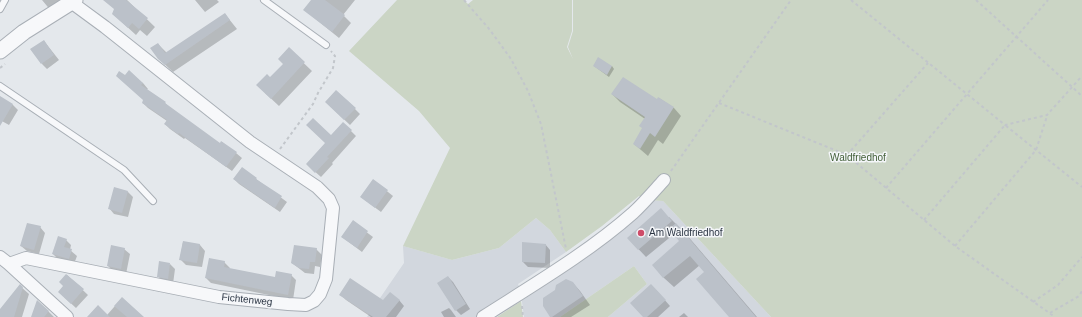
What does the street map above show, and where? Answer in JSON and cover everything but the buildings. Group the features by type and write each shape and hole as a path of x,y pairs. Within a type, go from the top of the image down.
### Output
{"street":[{"path":"0,51 24,32 73,1"},
{"name":"Fichtenweg","path":"5,261 26,258 219,297 288,304 306,305 314,301 320,294 326,279 333,208 329,199 317,187 250,142 73,1"},
{"path":"483,317 569,262 633,213 664,180"},
{"path":"5,261 67,317"}],"lane":[{"path":"0,9 5,0"},
{"path":"264,0 326,45"},
{"path":"0,86 124,170 153,201"}],"path":[{"path":"464,0 490,30 511,59 528,91 541,124 569,262"},
{"path":"664,180 791,0"},
{"path":"851,0 1082,187"},
{"path":"976,0 1082,96"},
{"path":"886,188 1048,0"},
{"path":"274,158 313,104 333,68 335,56 326,45"},
{"path":"847,155 928,63"},
{"path":"955,246 1036,150 1047,115 1082,76"},
{"path":"719,103 847,155 955,246 1055,317"},
{"path":"924,220 1005,125 1047,115"},
{"path":"1033,302 1058,285 1082,257"},
{"path":"1050,313 1079,296 1082,291"}],"shaded area":[{"path":"646,200 663,201 771,317 608,317 647,284 634,266 560,317 524,317 521,294"},
{"path":"536,218 550,230 566,252 518,284 521,292 481,317 367,317 404,263 403,246 452,260 499,248"}],"green space":[{"name":"Waldfriedhof","path":"397,0 464,0 468,4 473,0 572,0 572,31 567,47 573,59 568,47 573,31 573,0 1082,0 1082,317 771,317 663,201 646,200 639,196 602,226 566,252 550,230 536,218 499,248 452,260 403,246 450,148 419,111 349,51"},
{"path":"634,266 647,284 608,317 560,317"},
{"path":"521,301 523,317 497,317"}],"place":[{"name":"Am Waldfriedhof","path":"641,233"}]}
